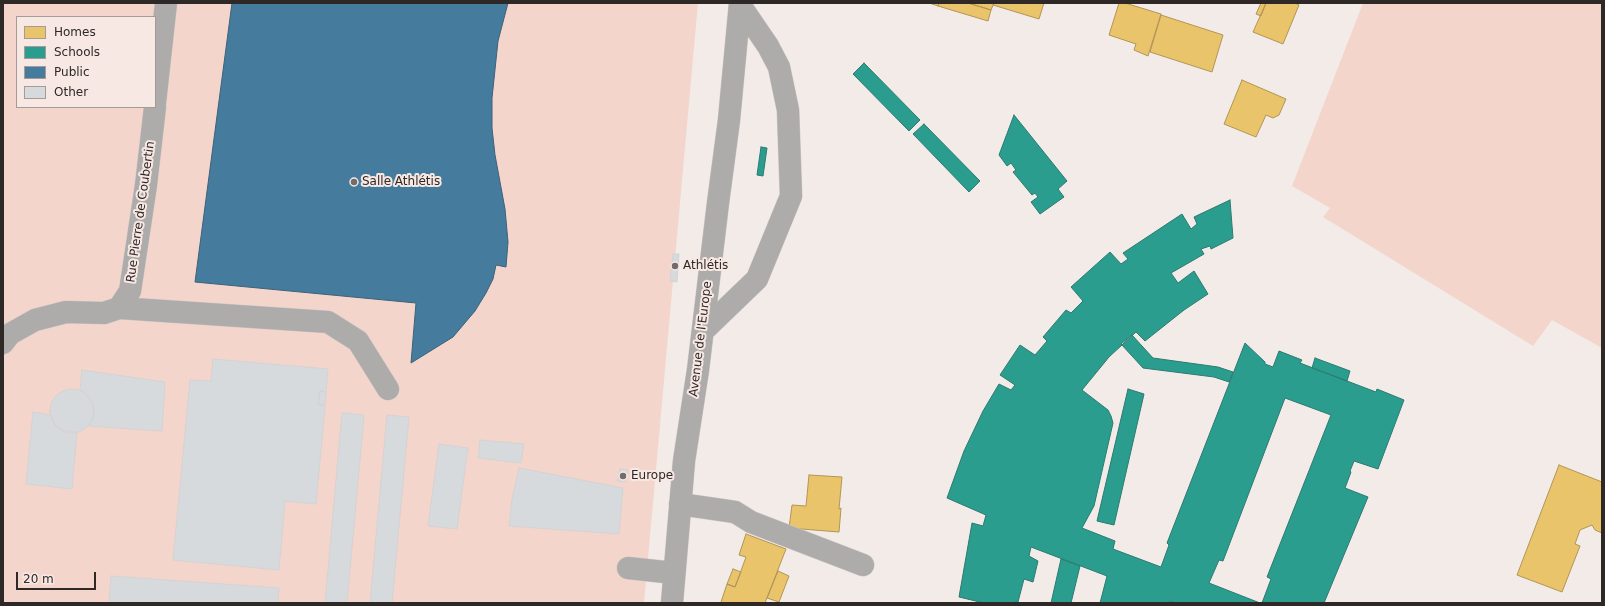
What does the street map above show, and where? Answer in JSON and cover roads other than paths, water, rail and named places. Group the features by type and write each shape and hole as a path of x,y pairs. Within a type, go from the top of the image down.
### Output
{"street":[{"path":"156,94 166,3"},
{"path":"703,331 756,280 790,196 788,110 778,67 768,46 740,4"},
{"name":"Avenue de l'Europe","path":"672,603 684,460 698,370 729,120 740,4"},
{"name":"Rue Pierre de Coubertin","path":"119,308 130,291 146,185 155,108"},
{"path":"3,343 10,334 35,320 66,312 104,313 119,308 328,322 358,341 388,389"},
{"path":"680,504 735,512 751,522 863,565"},
{"path":"628,568 674,573"}],"place":[{"name":"Salle Athlétis","path":"354,182"},
{"name":"Athlétis","path":"675,266"},
{"name":"Europe","path":"623,476"}]}
